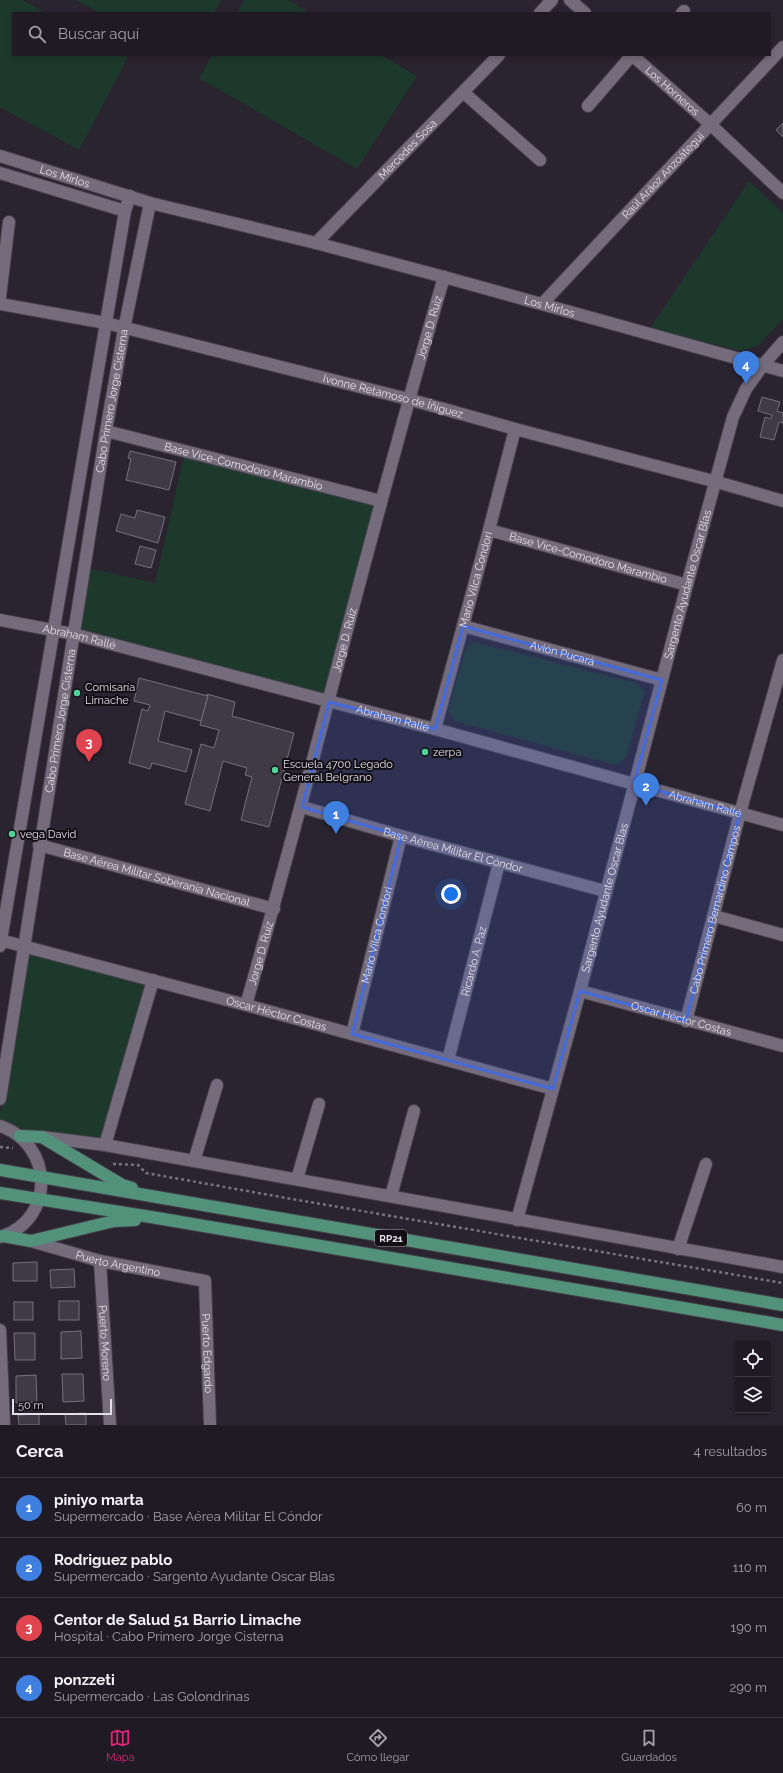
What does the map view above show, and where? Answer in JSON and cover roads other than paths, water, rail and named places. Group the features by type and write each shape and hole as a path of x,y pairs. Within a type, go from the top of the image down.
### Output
{"main road":[{"path":"20,1136 42,1137 122,1185 160,1198"},
{"name":"RP21","path":"0,1170 783,1305"},
{"name":"RP21","path":"0,1193 157,1218 783,1325"},
{"path":"1,1236 31,1241 114,1221 157,1218"}],"street":[{"path":"541,12 552,0"},
{"path":"570,0 584,12"},
{"name":"Raúl Aráoz Anzoátegui","path":"542,303 783,47"},
{"name":"Mercedes Sosa","path":"316,243 498,56"},
{"path":"588,106 637,57"},
{"name":"Los Horneros","path":"637,57 783,193"},
{"path":"463,92 540,160"},
{"name":"Los Mirlos","path":"0,156 150,202 316,243 542,303 783,371"},
{"name":"Los Mirlos","path":"0,173 125,211"},
{"name":"Cabo Primero Jorge Cisterna","path":"0,942 125,211 130,196"},
{"name":"Cabo Primero Jorge Cisterna","path":"0,1099 39,845 106,431 124,329 150,202"},
{"path":"0,297 9,222"},
{"name":"Jorge D. Ruiz","path":"246,1005 302,807 408,399 444,277"},
{"name":"Ivonne Retamoso de Íñiguez","path":"0,304 106,323 124,329 408,399 783,501"},
{"name":"Sargento Ayudante Oscar Blas","path":"517,1220 580,991 687,585 734,417 746,389 763,365 783,342"},
{"name":"Mario Vilca Condori","path":"435,729 515,429"},
{"name":"Base Vice-Comodoro Marambio","path":"106,431 381,501"},
{"name":"Base Vice-Comodoro Marambio","path":"489,530 687,585"},
{"name":"Abraham Rallé","path":"0,620 73,634 435,729 783,825"},
{"name":"Avión Pucará","path":"463,626 662,680"},
{"name":"Cabo Primero Bernardino Campos","path":"686,1021 740,813 783,660"},
{"name":"Base Aérea Militar El Cóndor","path":"302,807 605,892"},
{"name":"Mario Vilca Condori","path":"352,1034 401,836"},
{"name":"Base Aérea Militar Soberanía Nacional","path":"39,845 274,909"},
{"name":"Ricardo A. Paz","path":"448,1060 499,863"},
{"path":"714,916 783,935"},
{"name":"Oscar Héctor Costas","path":"0,942 24,945 553,1089"},
{"path":"105,1145 153,980"},
{"name":"Oscar Héctor Costas","path":"580,991 686,1021 783,1046"},
{"path":"194,1161 217,1085"},
{"path":"298,1179 319,1104"},
{"path":"392,1196 414,1110"},
{"path":"0,1126 20,1136 31,1147 42,1177 39,1200 31,1216 18,1228 1,1236"},
{"path":"42,1137 105,1145 783,1267"},
{"path":"678,1249 706,1164"},
{"name":"Puerto Argentino","path":"31,1241 100,1261 206,1281"},
{"name":"Puerto Moreno","path":"100,1261 110,1425"},
{"name":"Puerto Edgardo","path":"206,1281 210,1425"},
{"path":"0,1330 4,1425"}],"place":[{"name":"ponzzeti","path":"746,384"},
{"name":"Comisaría Limache","path":"77,693"},
{"name":"zerpa","path":"425,752"},
{"name":"Centor de Salud 51 Barrio Limache","path":"89,762"},
{"name":"Escuela 4700 Legado General Belgrano","path":"275,770"},
{"name":"Rodriguez pablo","path":"646,806"},
{"name":"vega David","path":"12,834"},
{"name":"piniyo marta","path":"336,834"}]}
